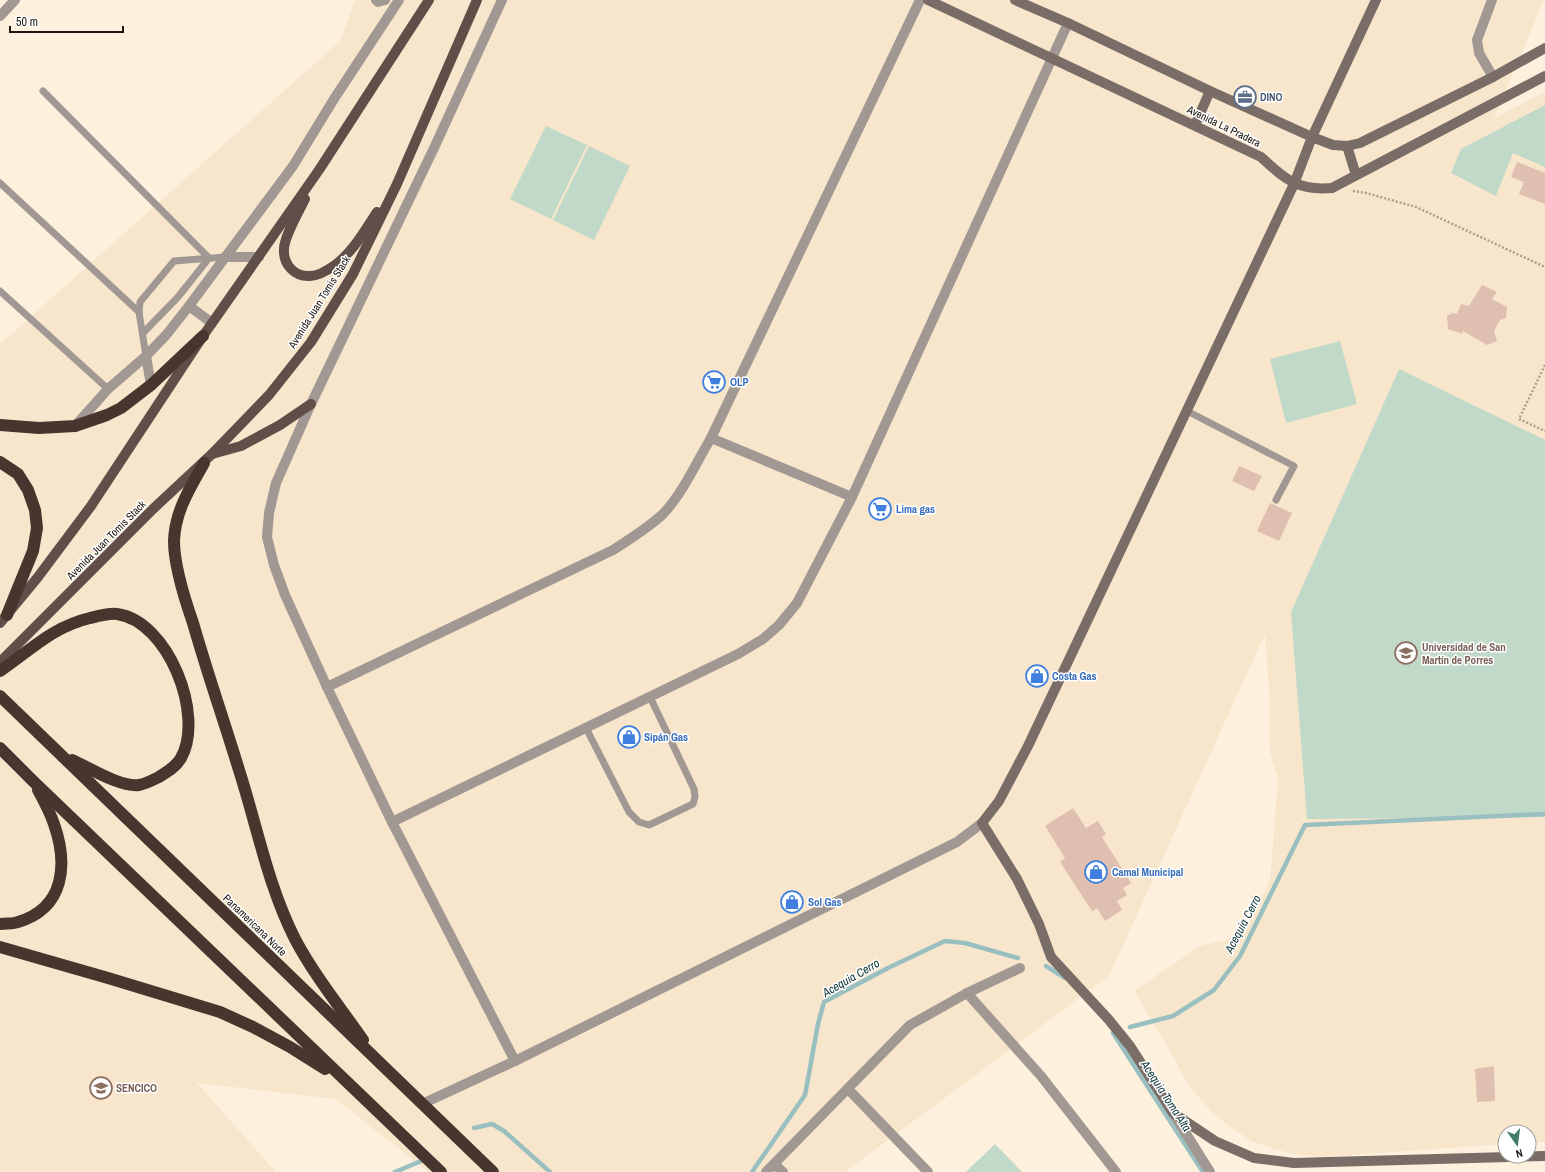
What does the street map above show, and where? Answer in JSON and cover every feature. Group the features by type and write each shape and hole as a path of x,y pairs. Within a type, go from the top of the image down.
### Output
{"highway":[{"path":"0,424 40,428 74,426 107,415 121,408 151,385 203,336"},
{"path":"208,458 182,502 176,522 174,542 188,609 239,769 270,876 282,910 295,939 308,962 380,1064"},
{"path":"0,462 18,474 28,490 35,510 37,528 32,551 4,619"},
{"path":"0,671 56,631 76,621 98,616 117,614 134,619 149,630 162,644 173,661 182,685 187,706 187,742 181,758 169,771 155,779 139,785 120,782 62,755"},
{"name":"Panamericana Norte","path":"0,696 493,1172"},
{"path":"0,748 440,1172"},
{"path":"0,924 17,923 34,916 48,905 57,890 61,872 61,850 54,823 34,782"},
{"path":"0,948 108,978 220,1012 278,1040 346,1082"}],"main road":[{"path":"4,619 43,571 91,506 203,336 319,170 429,0"},
{"name":"Avenida Juan Tomis Stack","path":"0,662 153,509 208,458 269,395 311,342 353,274 397,184 476,0"},
{"path":"319,170 288,234 284,249 285,261 290,269 300,276 311,276 322,273 336,264 352,249 397,184"},
{"path":"208,458 242,446 280,425 312,404"}],"street":[{"path":"0,16 16,0"},
{"path":"376,0 378,2 385,0"},
{"path":"74,426 108,389 146,356 167,334 189,306 293,166 334,99 399,0"},
{"path":"502,0 276,483 268,513 267,537 274,566 285,595 326,687 392,822 515,1061"},
{"path":"326,687 619,546 644,530 663,513 678,494 711,438 920,0"},
{"name":"Avenida La Pradera","path":"928,0 1051,59 1261,156 1280,175 1294,184 1315,190 1332,188 1545,76"},
{"path":"1015,0 1068,23 1312,138 1333,145 1347,146 1360,143 1545,48"},
{"path":"422,1104 515,1061 957,842 982,823 999,801 1028,746 1294,184 1312,138 1376,0"},
{"path":"1492,0 1477,40 1479,53 1492,76"},
{"path":"392,822 738,654 763,639 779,626 797,603 852,496 1068,23"},
{"path":"1195,125 1210,91"},
{"path":"1347,146 1356,175"},
{"path":"225,256 259,257"},
{"path":"189,306 212,323"},
{"path":"146,356 151,385"},
{"path":"711,438 852,496"},
{"path":"982,823 1017,879 1039,924 1051,956 1110,1020 1130,1046 1210,1172"},
{"path":"766,1172 910,1026 967,993 1020,968"},
{"path":"967,993 1041,1076 1116,1172"},
{"path":"848,1089 928,1172"},
{"path":"1173,1113 1215,1141 1254,1158 1294,1163 1545,1156"},
{"path":"774,1164 783,1172"}],"lane":[{"path":"43,92 208,258"},
{"path":"0,183 139,312"},
{"path":"146,356 139,312 140,302 174,261 225,256"},
{"path":"143,333 178,297 208,258"},
{"path":"0,291 108,389"},
{"path":"178,297 189,306"},
{"path":"1186,411 1294,466 1276,500"},
{"path":"586,728 629,812 640,822 650,825 693,804 695,797 694,789 650,697"}],"path":[{"path":"1366,193 1416,207 1545,267"},
{"path":"1545,366 1519,419 1545,431"}],"shaded area":[{"path":"355,0 1544,0 1494,118 1545,92 1545,1142 1537,1142 1537,1124 1497,1124 1497,1145 1322,1157 1298,1155 1251,1141 1211,1111 1196,1094 1183,1076 1171,1052 1134,991 1200,946 1241,936 1270,880 1278,779 1270,753 1269,687 1265,634 1109,976 845,1172 428,1172 336,1099 197,1083 276,1172 0,1172 0,344 340,41"}],"green space":[{"path":"1545,105 1545,167 1513,153 1496,196 1451,173 1461,149"},
{"path":"546,126 587,145 551,219 510,199"},
{"path":"589,146 630,166 594,240 553,220"},
{"path":"1340,341 1357,404 1286,423 1270,359"},
{"path":"1399,369 1545,440 1545,817 1307,819 1291,612"},
{"path":"995,1144 1022,1172 966,1172"}],"building":[{"path":"1517,162 1545,173 1545,204 1519,194 1524,182 1511,177"},
{"path":"1482,285 1497,292 1492,299 1507,307 1506,318 1500,320 1494,331 1497,341 1487,345 1463,331 1462,334 1448,329 1447,316 1452,313 1457,314 1461,304 1469,306"},
{"path":"1239,466 1262,476 1254,491 1232,481"},
{"path":"1270,503 1292,513 1279,541 1257,531"},
{"name":"Camal Municipal","path":"1073,808 1086,828 1098,821 1106,834 1102,837 1131,883 1123,888 1127,895 1117,901 1122,910 1105,921 1097,908 1092,911 1060,862 1065,858 1045,826"},
{"path":"1494,1066 1495,1101 1477,1102 1475,1069"}],"waterway":[{"name":"Acequia Cerro","path":"1130,1027 1173,1016 1214,990 1240,956 1305,825 1545,814"},
{"name":"Acequia Cerro","path":"752,1172 805,1095 818,1024 824,1002 888,968 945,941 965,943 1018,958"},
{"name":"Acequia Cerro","path":"1046,966 1065,978"},
{"name":"Acequia Toma Alta","path":"1113,1033 1203,1172"},
{"name":"Acequia Cerro","path":"474,1128 492,1124 504,1131 550,1172"},
{"name":"Acequia Cerro","path":"395,1172 421,1161"}],"place":[{"name":"DINO","path":"1245,97"},
{"name":"OLP","path":"714,382"},
{"name":"Lima gas","path":"880,509"},
{"name":"Universidad de San Martín de Porres","path":"1406,653"},
{"name":"Costa Gas","path":"1037,676"},
{"name":"Sipán Gas","path":"629,737"},
{"name":"Camal Municipal","path":"1096,872"},
{"name":"Sol Gas","path":"792,902"},
{"name":"SENCICO","path":"101,1088"}]}
